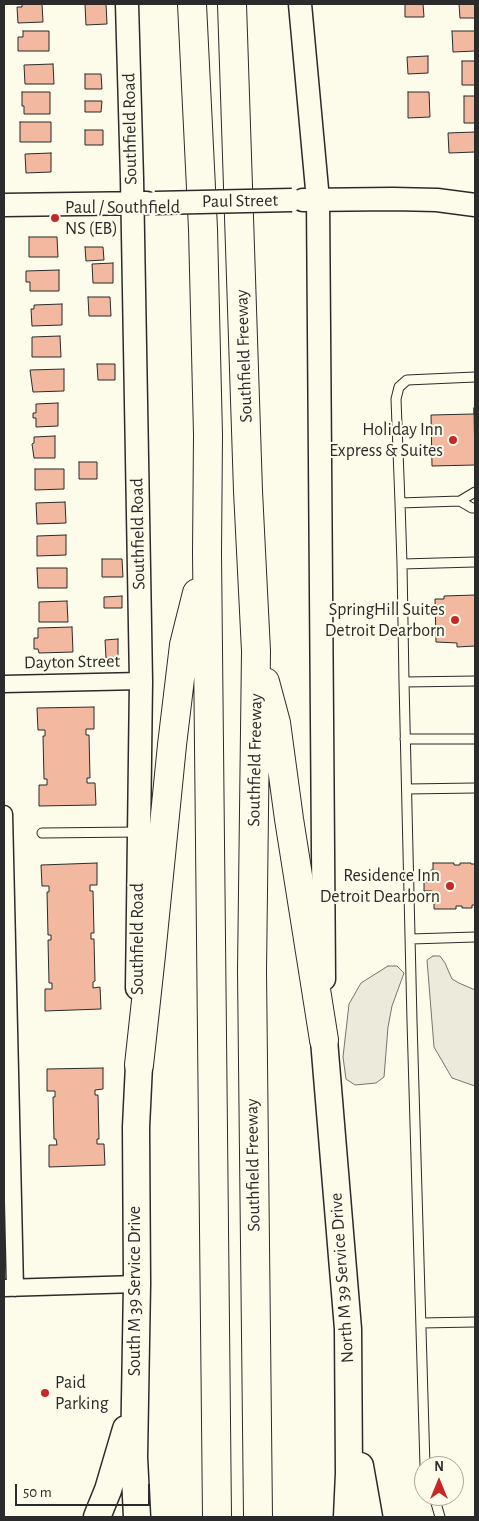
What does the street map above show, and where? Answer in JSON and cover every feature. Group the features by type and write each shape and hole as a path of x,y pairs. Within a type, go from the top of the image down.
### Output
{"highway":[{"name":"Southfield Freeway","path":"192,4 204,229 208,435 207,553 217,1517"},
{"name":"Southfield Freeway","path":"232,4 248,491 256,651 252,980 258,1517"},
{"path":"139,1065 184,645 207,553"},
{"path":"256,651 276,723 289,819 324,1040"}],"main road":[{"name":"Southfield Road","path":"127,4 141,681 137,948 139,1065"},
{"path":"300,4 318,200 324,1040"},
{"name":"Paul Street","path":"4,205 393,199 438,200 475,205"},
{"name":"North M 39 Service Drive","path":"324,1040 348,1329 349,1473 347,1517"},
{"name":"South M 39 Service Drive","path":"137,1517 134,1457 137,1284 136,1127 139,1065"},
{"path":"348,1329 360,1466 369,1517"},
{"path":"97,1517 108,1490 126,1430 135,1379"}],"street":[{"name":"Dayton Street","path":"4,684 141,681"},
{"path":"4,814 9,1288 137,1284"}],"lane":[{"path":"425,1456 402,564 396,399 399,387 407,380 475,377"},
{"path":"400,503 460,501 475,492"},
{"path":"460,501 475,508"},
{"path":"402,564 475,562"},
{"path":"404,682 475,681"},
{"path":"405,739 475,738"},
{"path":"407,789 475,788"},
{"path":"42,833 139,832"},
{"path":"411,939 475,937"},
{"path":"421,1323 475,1322"}],"shaded area":[{"path":"433,956 440,956 452,979 475,990 475,1086 452,1078 434,1047 427,960"},
{"path":"388,966 397,966 404,973 392,1006 388,1027 384,1077 376,1083 355,1085 346,1079 343,1057 349,1004 361,983"}],"building":[{"path":"22,4 42,4 43,22 18,23 17,7 22,7"},
{"path":"85,4 106,4 107,24 86,25"},
{"path":"405,4 423,4 424,17 405,17"},
{"path":"459,4 475,4 475,18 460,18"},
{"path":"23,31 49,31 49,51 18,51 18,37 23,37"},
{"path":"452,31 475,31 475,51 453,52"},
{"path":"428,56 428,73 408,74 407,57"},
{"path":"462,61 475,61 475,85 462,85"},
{"path":"53,64 54,84 25,84 24,65"},
{"path":"85,74 101,74 102,89 85,89"},
{"path":"22,92 50,92 50,114 24,114"},
{"path":"408,92 429,92 430,117 408,118"},
{"path":"464,96 475,96 475,123 464,123"},
{"path":"85,101 102,101 101,112 85,112"},
{"path":"20,122 51,122 51,142 20,142"},
{"path":"85,130 103,130 103,145 85,145"},
{"path":"475,132 475,152 449,153 448,133"},
{"path":"51,153 51,172 26,173 25,154"},
{"path":"29,237 57,237 58,257 29,257"},
{"path":"85,247 103,247 104,260 86,261"},
{"path":"113,263 113,283 93,283 92,264"},
{"path":"59,270 59,291 30,291 30,282 26,282 26,271"},
{"path":"88,297 110,297 111,316 89,316"},
{"path":"62,304 62,325 32,326 31,309 34,309 34,305"},
{"path":"60,336 61,357 32,357 32,337"},
{"path":"97,364 115,364 115,380 98,380"},
{"path":"64,369 64,391 33,392 30,370"},
{"path":"58,403 58,426 36,427 36,418 33,418 33,413 36,413 36,404"},
{"name":"Holiday Inn Express & Suites","path":"474,408 475,465 432,466 431,415 474,414"},
{"path":"55,436 55,458 34,458 32,444 34,443 34,437"},
{"path":"79,462 97,462 97,479 79,479"},
{"path":"35,469 64,469 64,489 35,490"},
{"path":"65,502 66,523 37,524 36,503"},
{"path":"66,535 66,555 37,556 37,536"},
{"path":"102,559 122,559 123,577 102,577"},
{"path":"37,568 67,568 67,588 38,588"},
{"name":"SpringHill Suites Detroit Dearborn","path":"475,595 475,646 457,647 457,643 436,642 435,599 444,599 444,596"},
{"path":"122,596 122,608 104,608 104,597"},
{"path":"67,601 68,622 39,622 39,602"},
{"path":"72,627 73,652 39,653 38,649 34,649 34,638 38,638 38,628"},
{"path":"118,639 118,657 106,658 105,640"},
{"path":"94,707 94,729 86,729 86,735 89,735 90,778 87,778 87,783 95,783 96,805 39,806 39,785 47,785 47,779 44,779 43,736 45,736 45,730 38,730 37,708"},
{"path":"97,863 97,885 90,885 90,891 93,891 94,933 91,933 91,939 94,939 95,981 93,982 93,988 100,987 101,1009 45,1011 45,989 52,989 52,983 49,983 48,940 51,940 51,935 48,935 47,892 49,892 49,886 42,886 41,865"},
{"name":"Residence Inn Detroit Dearborn","path":"433,863 475,864 475,905 472,905 472,908 456,906 456,909 434,909 432,891 424,891 424,882 431,882"},
{"path":"103,1068 103,1089 95,1090 95,1095 98,1095 99,1139 97,1139 97,1144 104,1144 105,1165 49,1167 49,1145 57,1145 56,1139 54,1139 53,1097 55,1097 55,1091 47,1091 47,1069"}],"place":[{"name":"Paul / Southfield NS (EB)","path":"55,218"},
{"name":"Holiday Inn Express & Suites","path":"453,440"},
{"name":"SpringHill Suites Detroit Dearborn","path":"455,620"},
{"name":"Residence Inn Detroit Dearborn","path":"450,886"},
{"name":"Paid Parking","path":"45,1393"}]}
